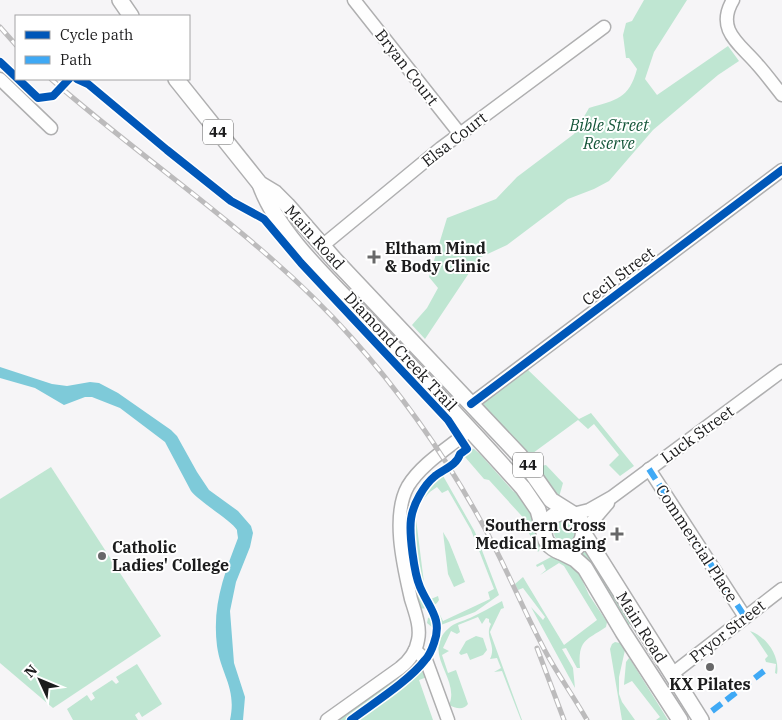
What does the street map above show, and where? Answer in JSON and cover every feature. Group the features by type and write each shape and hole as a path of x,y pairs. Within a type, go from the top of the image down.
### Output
{"main road":[{"path":"120,0 130,15"},
{"name":"Main Road","path":"177,80 260,184 281,199 322,246 520,456 551,500 572,513"},
{"name":"Main Road","path":"260,184 266,200 275,215 309,257 523,488 534,502 540,514 544,534"},
{"name":"Elsa Court","path":"309,257 322,246"},
{"path":"458,416 471,404"},
{"path":"470,430 484,418"},
{"path":"544,534 545,525 553,515 561,512 572,513"},
{"name":"44","path":"572,513 581,521 584,533"},
{"path":"559,551 573,549 580,543 584,533"},
{"name":"Main Road","path":"584,533 701,720"},
{"name":"44","path":"544,534 549,544 559,551"},
{"name":"Main Road","path":"559,551 575,559 585,568 623,632 682,720"},
{"path":"623,632 650,640"},
{"path":"682,720 683,692"}],"street":[{"name":"Bryan Court","path":"354,0 460,134"},
{"path":"731,20 728,10 732,0"},
{"path":"742,0 731,20 729,31 732,38 756,63 782,95"},
{"name":"Elsa Court","path":"322,246 460,134 604,26"},
{"path":"0,79 51,128"},
{"name":"Cecil Street","path":"471,404 782,170"},
{"name":"Luck Street","path":"572,513 589,510 612,497 782,371"},
{"path":"326,720 400,668 416,650 419,638 418,626 407,579 401,534 401,514 404,495 423,469 470,430"},
{"name":"Commercial Place","path":"649,469 745,618"},
{"name":"Luck Street","path":"584,533 612,497"},
{"name":"Pryor Street","path":"672,674 782,589"},
{"path":"416,650 426,660 448,720"}],"green space":[{"name":"Bible Street Reserve","path":"644,0 687,0 654,52 645,79 657,95 728,46 739,61 718,75 653,130 609,181 568,199 507,245 479,258 425,339 412,325 427,308 438,288 429,277 447,218 496,199 517,177 574,134 589,108 620,97 630,87 637,69 629,58 626,58 623,35 626,23 632,21"},
{"path":"526,368 579,419 591,413 634,466 620,476 609,465 619,455 594,424 588,429 578,420 533,453 527,455 484,409 484,401"},
{"path":"474,449 480,454 526,504 530,510 541,548 538,552 526,527 529,524 489,480 484,479 459,450"},
{"path":"546,465 563,483 559,497 539,470 541,466"},
{"path":"51,467 161,636 53,708 0,663 0,499"},
{"path":"442,474 475,532 499,595 475,612 433,628 427,623 428,618 439,613 443,621 490,599 488,592 494,589 471,530 448,490 442,493 437,487 423,500 416,519 424,583 431,599 438,596 439,600 431,607 420,608 409,561 406,534 407,513 411,500 418,488 425,492 432,481"},
{"path":"565,521 575,528 576,532 569,542 565,543 555,536 554,532 561,522"},
{"path":"443,532 465,582 454,587 448,574"},
{"path":"583,550 589,556 632,623 627,626 580,555 580,552"},
{"path":"551,557 566,562 578,571 589,595 607,622 606,627 584,642 580,652 580,668 577,668 566,648 562,649 573,668 575,688 531,607 543,620 545,617 523,588 518,590 515,584 523,577 564,645 597,620 564,566 559,563 540,575 546,570 543,564 537,567 536,565"},
{"path":"502,601 504,608 501,609 490,632 522,720 502,671 494,672 501,668 497,658 490,659 492,649 489,633 491,624 489,619 486,618 482,624 478,617 458,625 460,632 457,634 451,631 443,648 449,651 442,655 448,673 456,670 468,704 464,708 456,708 449,705 450,686 439,656 438,647 441,637 449,628"},
{"path":"750,631 767,642 771,648 776,661 777,674 775,673 776,664 766,662 765,659 768,656"},
{"path":"476,636 483,638 487,650 483,655 470,660 467,653 461,655 459,653 466,641"},
{"path":"615,642 620,643 625,650 619,677 619,694 622,702 635,720 622,720 610,649"},
{"path":"629,658 668,720 656,720 660,717 632,681 624,685 626,662"},
{"path":"137,664 162,704 142,717 139,712 135,715 138,720 73,720 67,709 87,695 91,701 95,698 92,693 112,680 116,684 119,682 116,677"},
{"path":"420,665 427,677 419,680 433,720 334,720 412,666"}],"water":[{"path":"0,367 52,384 67,386 90,382 99,383 118,393 177,436 209,490 238,511 251,526 253,533 250,547 236,582 230,611 234,663 245,697 243,720 230,720 232,709 230,690 219,656 216,631 220,590 238,538 237,530 191,491 165,442 120,408 92,397 85,397 64,405 35,388 0,378"}],"railway":[{"path":"0,27 15,44"},
{"path":"52,80 281,267 317,301 370,359 422,427 454,475 492,541 549,658 587,720"},
{"path":"537,648 564,720"}],"marked path":[{"path":"649,469 745,617"},
{"path":"712,711 764,671"}],"cycle path":[{"path":"0,62 15,76"},
{"path":"19,80 38,98 53,96 68,80"},
{"name":"Diamond Creek Trail","path":"79,80 88,84 231,201 264,219 301,263 448,420 467,449 460,454 453,464 427,484 412,513 411,543 414,563 420,587 436,620 437,627 434,643 426,658 410,676 351,720"},
{"path":"471,404 782,170"}],"place":[{"name":"Eltham Mind & Body Clinic","path":"374,257"},
{"name":"Southern Cross Medical Imaging","path":"617,534"},
{"name":"Catholic Ladies' College","path":"102,556"},
{"name":"KX Pilates","path":"710,667"}]}
